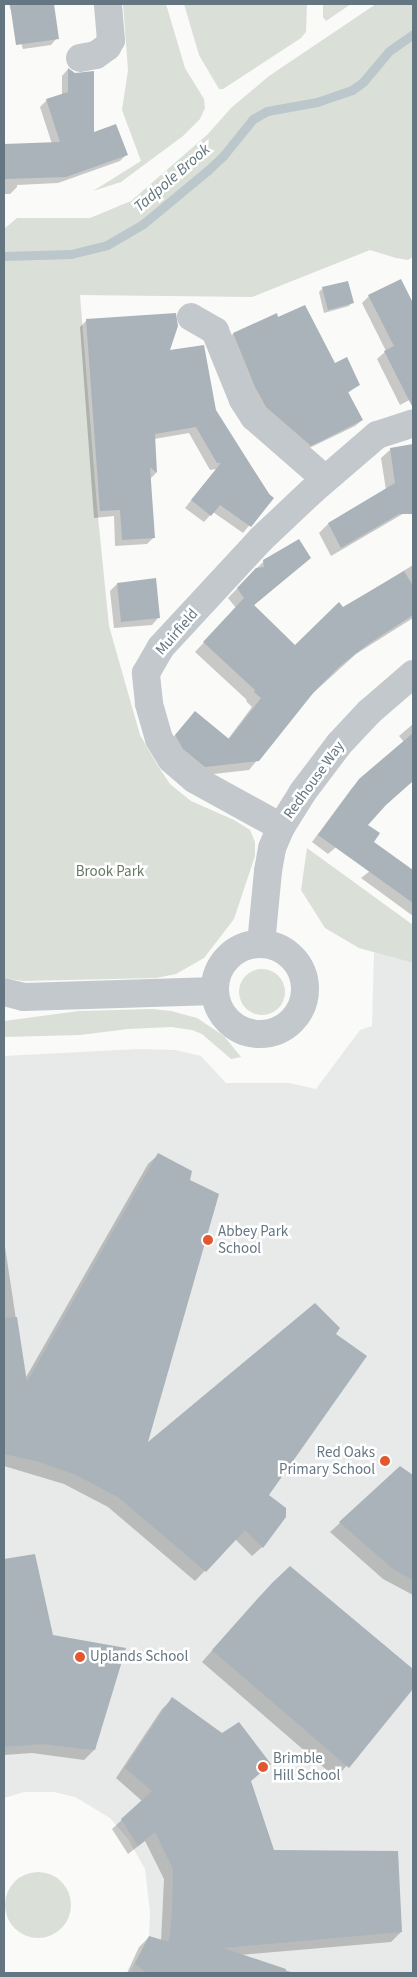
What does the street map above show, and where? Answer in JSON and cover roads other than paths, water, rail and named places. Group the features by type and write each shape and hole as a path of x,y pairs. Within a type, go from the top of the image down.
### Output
{"street":[{"path":"80,58 102,52 111,40 108,4"},
{"path":"191,318 215,331 242,400 254,417 325,479"},
{"name":"Muirfield","path":"281,827 194,779 171,759 159,739 149,703 146,674 161,647 261,539 325,479 377,435 413,423"},
{"name":"Redhouse Way","path":"261,944 268,871 272,848 281,827 302,793 339,744 369,712 413,674"},
{"path":"261,944 276,947 288,954 302,972 305,998 301,1010 294,1020 284,1028 272,1034 246,1033 234,1027 225,1018 217,1004 215,991 217,974 226,960 242,948 261,944"},
{"path":"10,998 215,991"}],"waterway":[{"name":"Tadpole Brook","path":"4,256 71,254 107,245 143,224 208,170 223,156 253,119 267,111 317,102 352,90 363,82 389,51 413,34"}],"place":[{"name":"Abbey Park School","path":"208,1240"},
{"name":"Red Oaks Primary School","path":"385,1461"},
{"name":"Uplands School","path":"80,1657"},
{"name":"Brimble Hill School","path":"263,1767"}],"park label":[{"name":"Brook Park","path":"110,872"}]}
